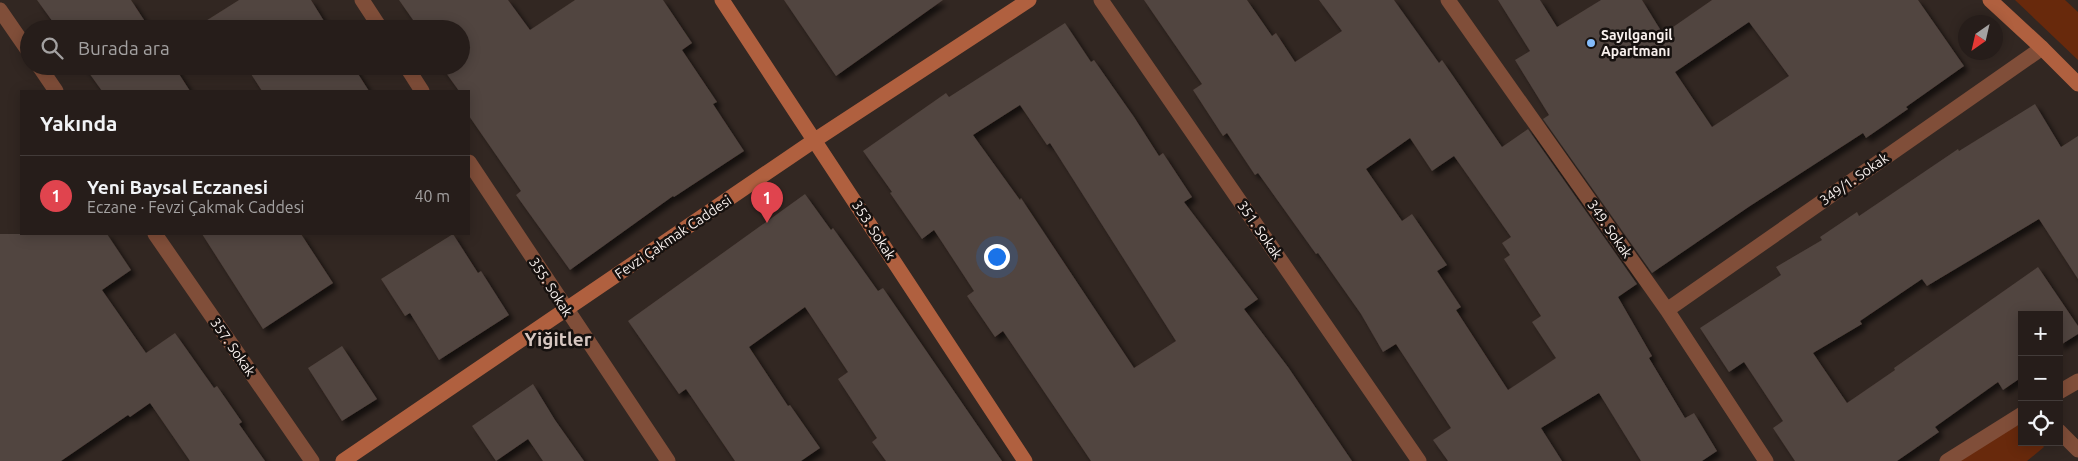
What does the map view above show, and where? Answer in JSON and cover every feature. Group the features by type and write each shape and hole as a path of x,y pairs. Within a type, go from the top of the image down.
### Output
{"main road":[{"name":"353. Sokak","path":"722,0 1025,461"},
{"name":"Fevzi Çakmak Caddesi","path":"343,461 815,140 1029,0"},
{"path":"1990,0 2078,84"}],"street":[{"path":"362,0 375,20"},
{"name":"351. Sokak","path":"1101,0 1419,461"},
{"name":"349. Sokak","path":"1448,0 1667,310 1766,461"},
{"path":"0,10 20,39"},
{"name":"349/1. Sokak","path":"1667,310 2042,48"},
{"path":"45,75 55,90"},
{"path":"412,75 421,90"},
{"name":"355. Sokak","path":"470,164 668,461"},
{"name":"357. Sokak","path":"156,235 312,461"},
{"path":"2063,390 2078,381"},
{"path":"1947,461 2018,417"},
{"path":"2063,435 2078,450"}],"shaded area":[{"path":"2015,0 2065,0 2078,12 2078,60"},
{"path":"2005,425 2018,426 2018,446 2044,447 2027,461 1947,461"}],"building":[{"path":"37,0 131,0 144,20 51,20"},
{"path":"239,0 311,0 323,20 207,20"},
{"path":"399,0 508,0 530,30 575,0 663,0 692,43 682,50 717,102 713,104 744,151 673,196 570,270 516,195 521,191 470,117 470,90 458,90 447,75 470,75 470,20 413,20"},
{"path":"784,0 943,0 836,76"},
{"path":"1144,0 1247,0 1272,36 1276,33 1295,62 1342,31 1319,0 1394,0 1439,63 1442,60 1502,147 1528,129 1637,284 1618,297 1652,356 1649,358 1685,418 1694,413 1717,451 1702,461 1641,461 1599,393 1541,428 1562,461 1448,461 1433,440 1451,428 1396,344 1383,352 1361,314 1318,253 1316,254 1258,173 1255,175 1227,133 1223,136 1193,90 1202,84","holes":["1410,138 1432,171 1454,156 1511,237 1502,243 1510,255 1504,259 1541,316 1532,322 1556,358 1508,390 1456,310 1461,307 1437,271 1447,265 1412,214 1402,221 1366,169"]},
{"path":"1498,0 1540,0 1557,27 1601,0 1642,0 1663,34 1712,0 1918,0 1964,66 1866,138 1863,133 1750,206 1652,273 1543,119 1549,115 1515,60 1530,51","holes":["1749,22 1789,76 1712,127 1675,72"]},
{"path":"1065,23 1091,62 1094,60 1159,156 1163,153 1192,197 1184,202 1258,299 1244,309 1288,367 1352,461 1091,461 1003,331 995,337 967,296 974,291 934,230 922,239 863,151 946,93 949,97","holes":["1020,105 1047,145 1050,143 1176,341 1134,368 1021,198 1020,200 973,135"]},
{"path":"90,75 180,75 189,90 101,90"},
{"path":"252,75 359,75 368,90 261,90"},
{"path":"2035,104 2061,147 2078,136 2078,279 2039,219 1927,286 1922,279 1860,321 1862,324 1813,353 1847,403 2038,267 2078,326 2078,334 2063,343 2063,311 2018,311 2018,380 2003,390 1998,382 1935,427 1939,432 1897,461 1795,461 1773,428 1783,421 1744,362 1729,372 1700,328 1781,275 1776,267 1822,240 1820,237 1857,212 1859,216 1958,149 1959,151"},
{"path":"805,194 831,230 833,228 878,291 883,288 1002,461 886,461 872,442 877,438 838,379 848,372 805,307 749,347 788,406 790,405 820,448 801,461 735,461 686,389 679,394 628,321"},
{"path":"0,234 20,234 108,235 131,270 102,290 146,353 175,333 214,388 217,386 242,422 239,424 265,461 190,461 150,403 130,417 128,415 61,461 0,461"},
{"path":"203,235 302,235 333,283 263,329"},
{"path":"454,235 478,273 481,271 509,315 439,360 410,313 405,316 381,279"},
{"path":"342,346 377,399 342,421 308,368"},
{"path":"533,384 555,420 584,461 543,461 528,439 496,461 472,426"}],"place":[{"name":"Sayılgangil Apartmanı","path":"1591,43"},
{"name":"Yeni Baysal Eczanesi","path":"767,223"}],"district":[{"name":"Yiğitler","path":"558,339"}]}
